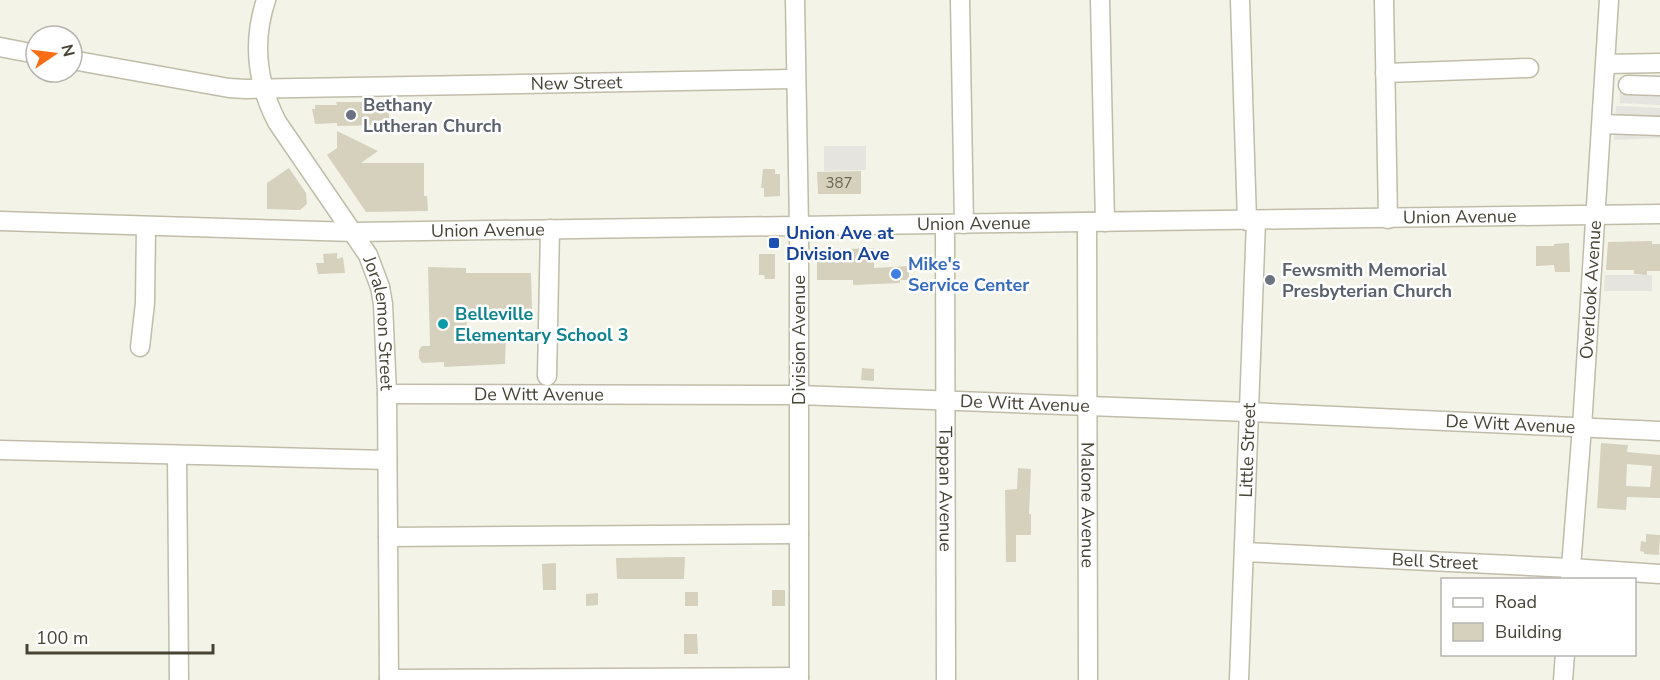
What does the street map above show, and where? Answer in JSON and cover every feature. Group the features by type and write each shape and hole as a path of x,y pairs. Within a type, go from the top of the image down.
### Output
{"street":[{"name":"Joralemon Street","path":"266,0 261,17 258,47 263,89 277,122 354,232 374,268 383,304 387,394 389,680"},
{"name":"Division Avenue","path":"795,0 799,226 799,678"},
{"path":"960,0 964,224"},
{"name":"Malone Avenue","path":"1088,680 1088,406 1096,223 1100,0"},
{"name":"Little Street","path":"1239,680 1249,412 1251,221 1240,0"},
{"path":"1384,0 1388,219"},
{"name":"Overlook Avenue","path":"1570,574 1582,427 1609,0"},
{"path":"0,47 24,52"},
{"name":"New Street","path":"84,62 229,88 263,89 795,79"},
{"path":"1606,64 1656,63 1655,86 1628,85"},
{"path":"1385,73 1529,68"},
{"path":"1602,124 1660,126"},
{"name":"Union Avenue","path":"0,221 354,232 1660,214"},
{"name":"Tappan Avenue","path":"945,225 946,680"},
{"path":"140,347 145,303 146,226"},
{"path":"547,375 550,229"},
{"name":"De Witt Avenue","path":"387,394 799,395 1249,412 1660,431"},
{"path":"0,450 387,460"},
{"path":"177,454 179,680"},
{"path":"388,537 799,534"},
{"name":"Bell Street","path":"1245,552 1570,574 1660,574"},
{"path":"1563,680 1565,656"},
{"path":"389,680 799,678"}],"shaded area":[{"path":"1620,77 1660,77 1660,105 1620,103"},
{"path":"1616,106 1660,108 1660,138 1614,140"},
{"path":"824,146 866,146 866,170 824,171"},
{"path":"1605,275 1652,275 1652,291 1604,291"}],"building":[{"name":"Bethany Lutheran Church","path":"336,102 389,102 389,125 315,124 312,109 315,109 315,105 337,105"},
{"path":"337,131 378,151 361,163 424,163 424,196 427,196 428,211 366,212 327,155 337,148"},
{"path":"289,168 306,193 307,204 300,210 267,209 267,183"},
{"path":"763,169 775,169 775,174 780,174 780,196 764,197 764,188 761,188"},
{"path":"861,171 861,194 818,194 817,172"},
{"path":"1652,241 1652,244 1660,244 1660,271 1647,271 1647,275 1634,274 1634,270 1606,270 1608,242"},
{"path":"1569,243 1570,272 1555,272 1554,265 1536,266 1536,246"},
{"path":"874,248 874,268 909,266 909,280 900,280 900,283 853,285 853,280 817,280 817,250"},
{"path":"337,253 337,259 343,257 345,273 318,274 316,263 324,263 323,254"},
{"path":"759,254 775,254 775,279 765,279 764,275 759,275"},
{"name":"Belleville Elementary School 3","path":"428,267 466,268 466,273 531,273 532,309 466,309 467,332 506,331 505,364 444,367 444,362 422,363 419,350 422,346 430,346"},
{"path":"862,368 874,369 874,381 861,380"},
{"path":"1601,443 1628,445 1627,452 1660,455 1660,498 1627,497 1626,510 1597,508","holes":["1627,464 1652,466 1650,487 1626,486"]},
{"path":"1018,468 1031,469 1029,514 1031,514 1031,535 1016,535 1016,562 1006,562 1005,490 1017,489"},
{"path":"1646,534 1660,535 1659,555 1644,554 1640,551 1641,541 1646,542"},
{"path":"685,557 684,579 617,579 616,558"},
{"path":"556,563 556,590 543,590 542,564"},
{"path":"772,590 785,590 785,606 772,606"},
{"path":"685,592 698,592 698,606 685,606"},
{"path":"598,593 598,605 586,606 586,594"},
{"path":"684,634 697,634 698,654 684,654"}],"place":[{"name":"Bethany Lutheran Church","path":"351,115"},
{"name":"Union Ave at Division Ave","path":"774,243"},
{"name":"Mike's Service Center","path":"896,274"},
{"name":"Fewsmith Memorial Presbyterian Church","path":"1270,280"},
{"name":"Belleville Elementary School 3","path":"443,324"}]}
